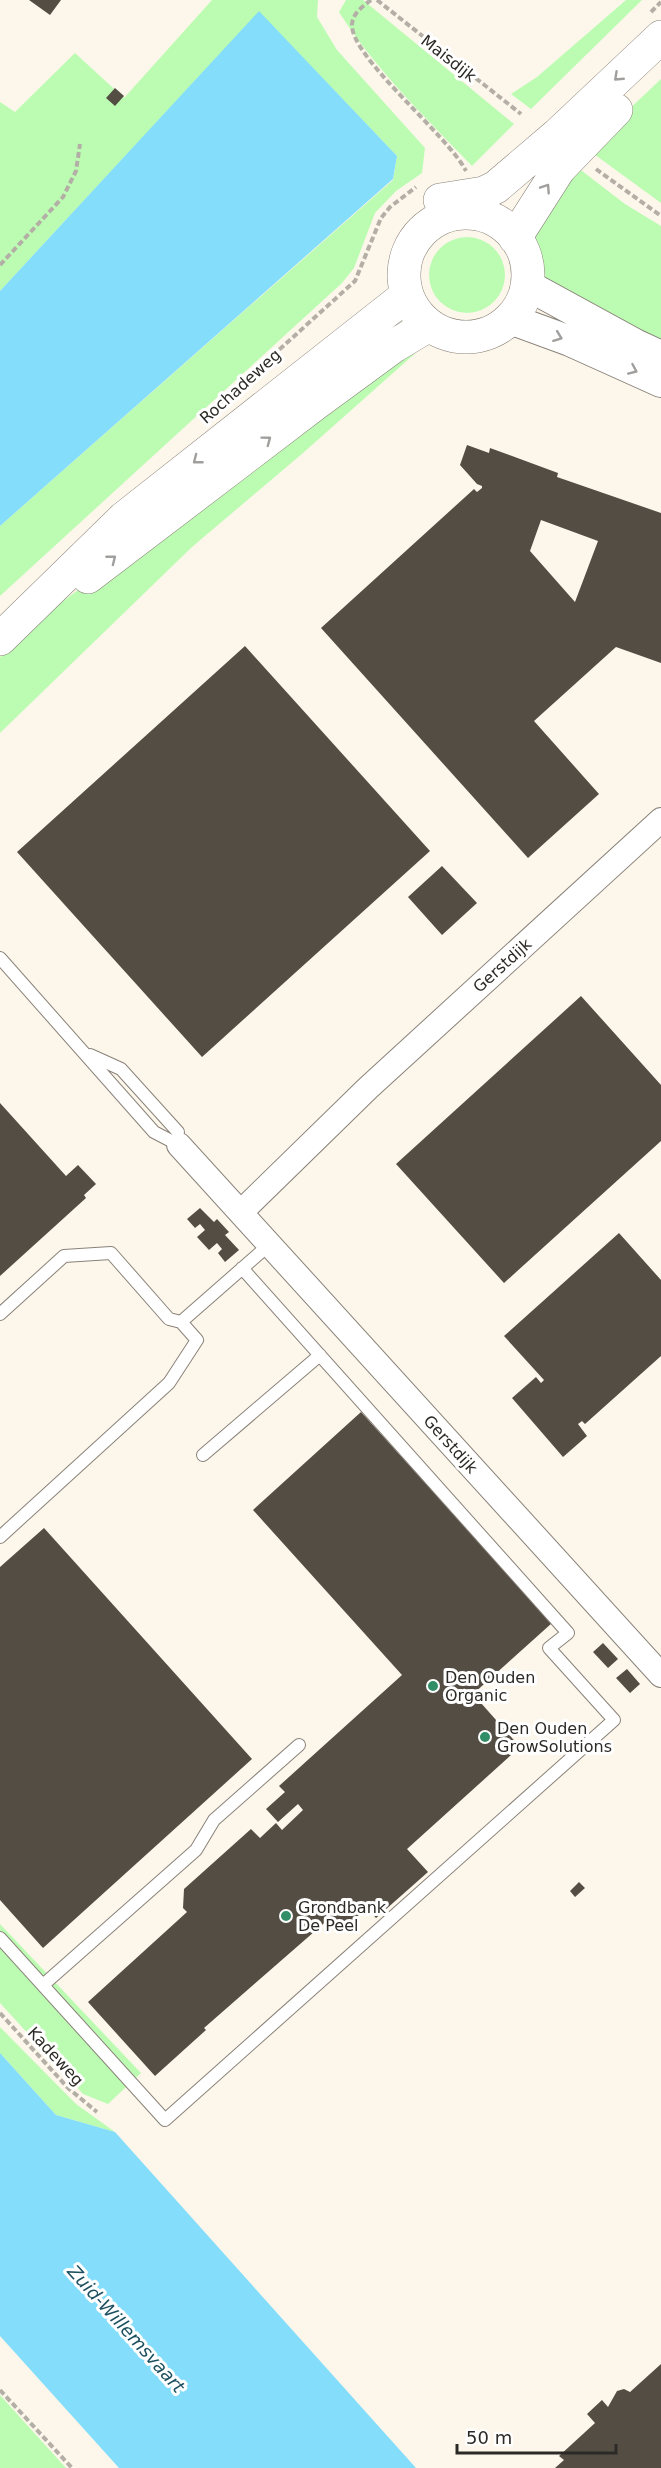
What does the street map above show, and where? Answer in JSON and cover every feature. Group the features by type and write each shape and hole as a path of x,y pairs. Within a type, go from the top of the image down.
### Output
{"main road":[{"path":"292,383 377,295 384,283 393,244 408,220 418,211 437,201 484,193 496,187 557,135 661,37"},
{"path":"515,238 546,186 576,149 661,67"},
{"path":"489,218 557,135"},
{"path":"466,213 489,218 504,226 515,238 524,252 527,285 521,303 510,319 492,332 471,337 452,336 429,326 415,311 404,283 406,260 410,248 423,230 443,218 466,213"},
{"name":"Rochadeweg","path":"0,639 28,614 77,561 124,518 292,383 407,295"},
{"name":"Rochadeweg","path":"28,614 92,574 324,397 394,346 429,326"}],"street":[{"path":"527,285 634,344 661,356"},
{"path":"510,319 570,341 661,382"},
{"name":"Gerstdijk","path":"241,1212 368,1088 661,821"},
{"name":"Gerstdijk","path":"178,1139 241,1212 661,1675"}],"lane":[{"name":"Gerstdijk","path":"0,958 154,1132 178,1139"},
{"path":"182,1322 270,1244"},
{"path":"0,1314 64,1256 111,1253 169,1319 182,1322 197,1340 169,1383 0,1537"},
{"path":"0,1938 165,2120 614,1720 549,1648 568,1633 242,1268"},
{"path":"203,1455 320,1355"},
{"path":"43,1985 196,1850 214,1820 299,1745"}],"path":[{"path":"371,0 358,11 352,23 354,38 371,62 453,149 466,172 457,174"},
{"name":"Maisdijk","path":"377,0 521,114"},
{"path":"0,265 63,197 76,171 80,144"},
{"path":"588,164 661,216"},
{"name":"Rochadeweg","path":"199,423 355,281 381,218 400,198 421,184"},
{"name":"Kadeweg","path":"0,2013 68,2088 97,2112"},
{"path":"0,2390 72,2468"}],"green space":[{"path":"212,0 318,0 317,17 337,50 425,148 422,173 396,191 375,213 354,268 342,283 0,596 0,526 393,180 397,156 259,12 0,291 0,102 15,112 75,53 124,98"},
{"path":"346,0 363,0 514,124 472,166 401,92 368,53 339,12"},
{"path":"626,0 642,0 531,109 511,94 537,77"},
{"path":"661,79 661,203 587,149"},
{"path":"573,164 625,204 661,226 661,347 548,287 534,265 531,240"},
{"path":"467,237 482,240 494,248 502,260 505,275 502,290 494,302 482,310 467,313 452,310 440,302 432,290 429,275 432,260 440,248 452,240"},
{"path":"428,342 303,453 192,547 0,733 0,657 51,610 413,343"},
{"path":"0,1924 141,2073 108,2104 83,2094 0,2003"},
{"path":"0,2027 76,2104 115,2132 56,2115 0,2053"},
{"path":"0,2395 66,2468 0,2468"}],"water":[{"path":"259,11 397,156 393,179 0,526 0,291"},
{"name":"Zuid-Willemsvaart","path":"0,2053 56,2115 115,2132 416,2468 119,2468 0,2336"}],"building":[{"path":"29,0 61,0 50,15"},
{"path":"115,88 124,96 115,106 106,98"},
{"path":"467,445 489,453 490,448 558,473 557,477 661,513 661,663 616,647 534,721 599,794 528,858 321,628 474,489 477,492 482,488 460,465","holes":["541,520 598,541 575,602 530,551"]},
{"path":"245,646 430,851 202,1057 17,852"},
{"path":"442,866 477,903 442,935 408,897"},
{"path":"581,996 661,1085 661,1141 504,1283 396,1164"},
{"path":"0,1103 66,1176 78,1165 96,1184 84,1195 86,1198 0,1276"},
{"path":"200,1208 214,1222 217,1219 229,1232 225,1235 239,1250 225,1262 218,1253 222,1249 217,1243 209,1250 197,1237 205,1230 200,1224 195,1228 187,1219"},
{"path":"619,1233 661,1280 661,1356 585,1424 582,1421 578,1424 587,1436 563,1457 512,1398 536,1377 541,1383 544,1380 504,1336"},
{"path":"361,1412 552,1623 473,1694 520,1747 407,1849 428,1872 376,1918 367,1908 341,1931 330,1918 204,2028 206,2030 155,2076 88,2002 187,1912 183,1908 184,1889 251,1829 260,1838 276,1823 282,1830 303,1810 298,1804 278,1822 266,1809 285,1792 279,1786 402,1675 253,1510"},
{"path":"44,1528 252,1759 43,1948 0,1900 0,1567"},
{"path":"603,1643 618,1659 608,1668 593,1652"},
{"path":"627,1669 640,1684 630,1693 616,1678"},
{"path":"579,1882 585,1888 575,1897 570,1891"},
{"path":"661,2364 661,2468 555,2468 564,2460 559,2456 595,2423 587,2414 602,2400 608,2407 617,2391 624,2389 630,2392"}],"place":[{"name":"Den Ouden Organic","path":"433,1686"},
{"name":"Den Ouden GrowSolutions","path":"485,1737"},
{"name":"Grondbank De Peel","path":"286,1916"}]}
